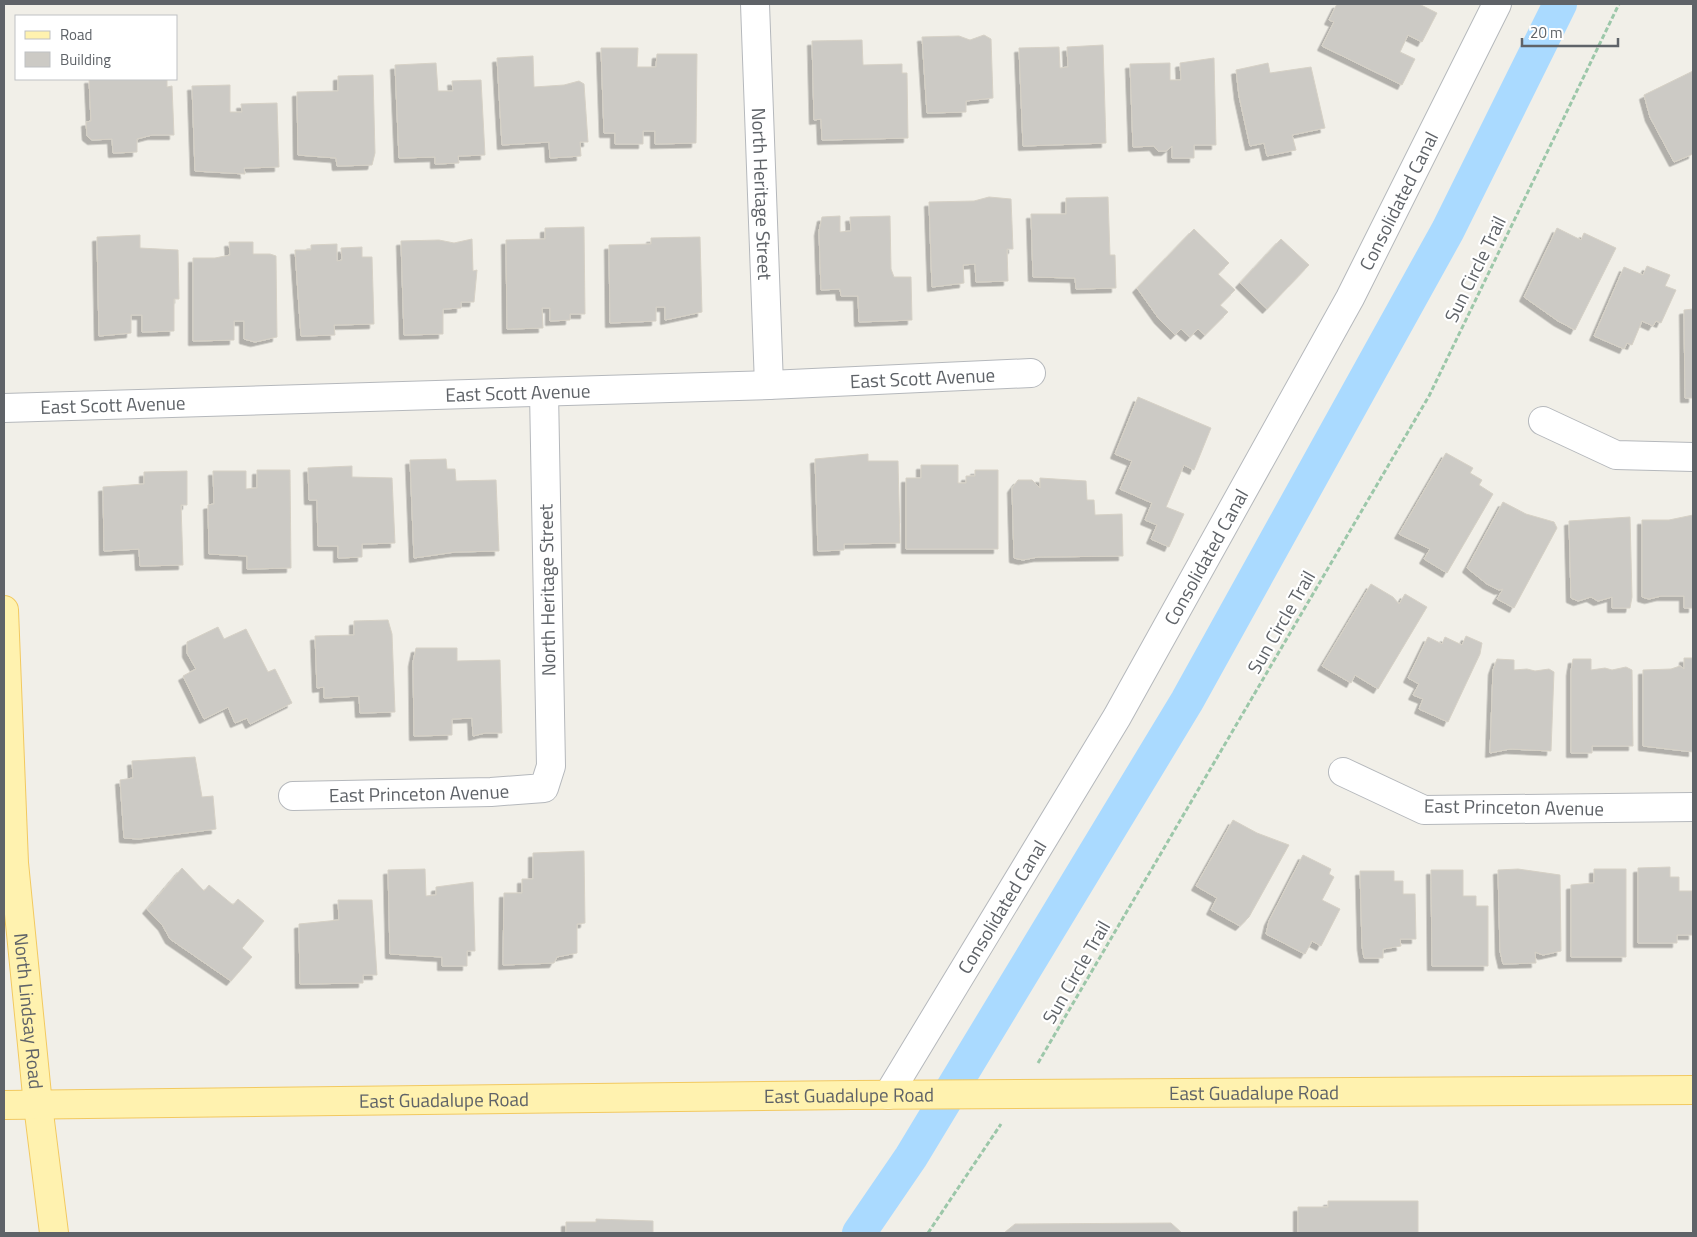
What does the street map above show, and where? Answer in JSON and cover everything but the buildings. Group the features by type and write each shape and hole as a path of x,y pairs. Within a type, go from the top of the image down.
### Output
{"main road":[{"name":"North Lindsay Road","path":"4,610 14,863 38,1105 54,1233"},
{"name":"East Guadalupe Road","path":"4,1105 895,1095 1693,1090"}],"street":[{"name":"North Heritage Street","path":"755,4 769,385"},
{"name":"Consolidated Canal","path":"895,1095 1116,717 1350,298 1497,4"},
{"name":"East Scott Avenue","path":"4,408 769,385 1031,373"},
{"name":"North Heritage Street","path":"544,392 551,766 544,788"},
{"path":"1543,421 1616,455 1693,456"},
{"name":"East Princeton Avenue","path":"1343,772 1424,810 1693,807"},
{"name":"East Princeton Avenue","path":"293,796 491,792 544,788"}],"path":[{"name":"Sun Circle Trail","path":"928,1233 1008,1094 1429,396 1619,4"}],"waterway":[{"path":"859,1233 911,1157 1187,701 1448,230 1560,4"}]}
